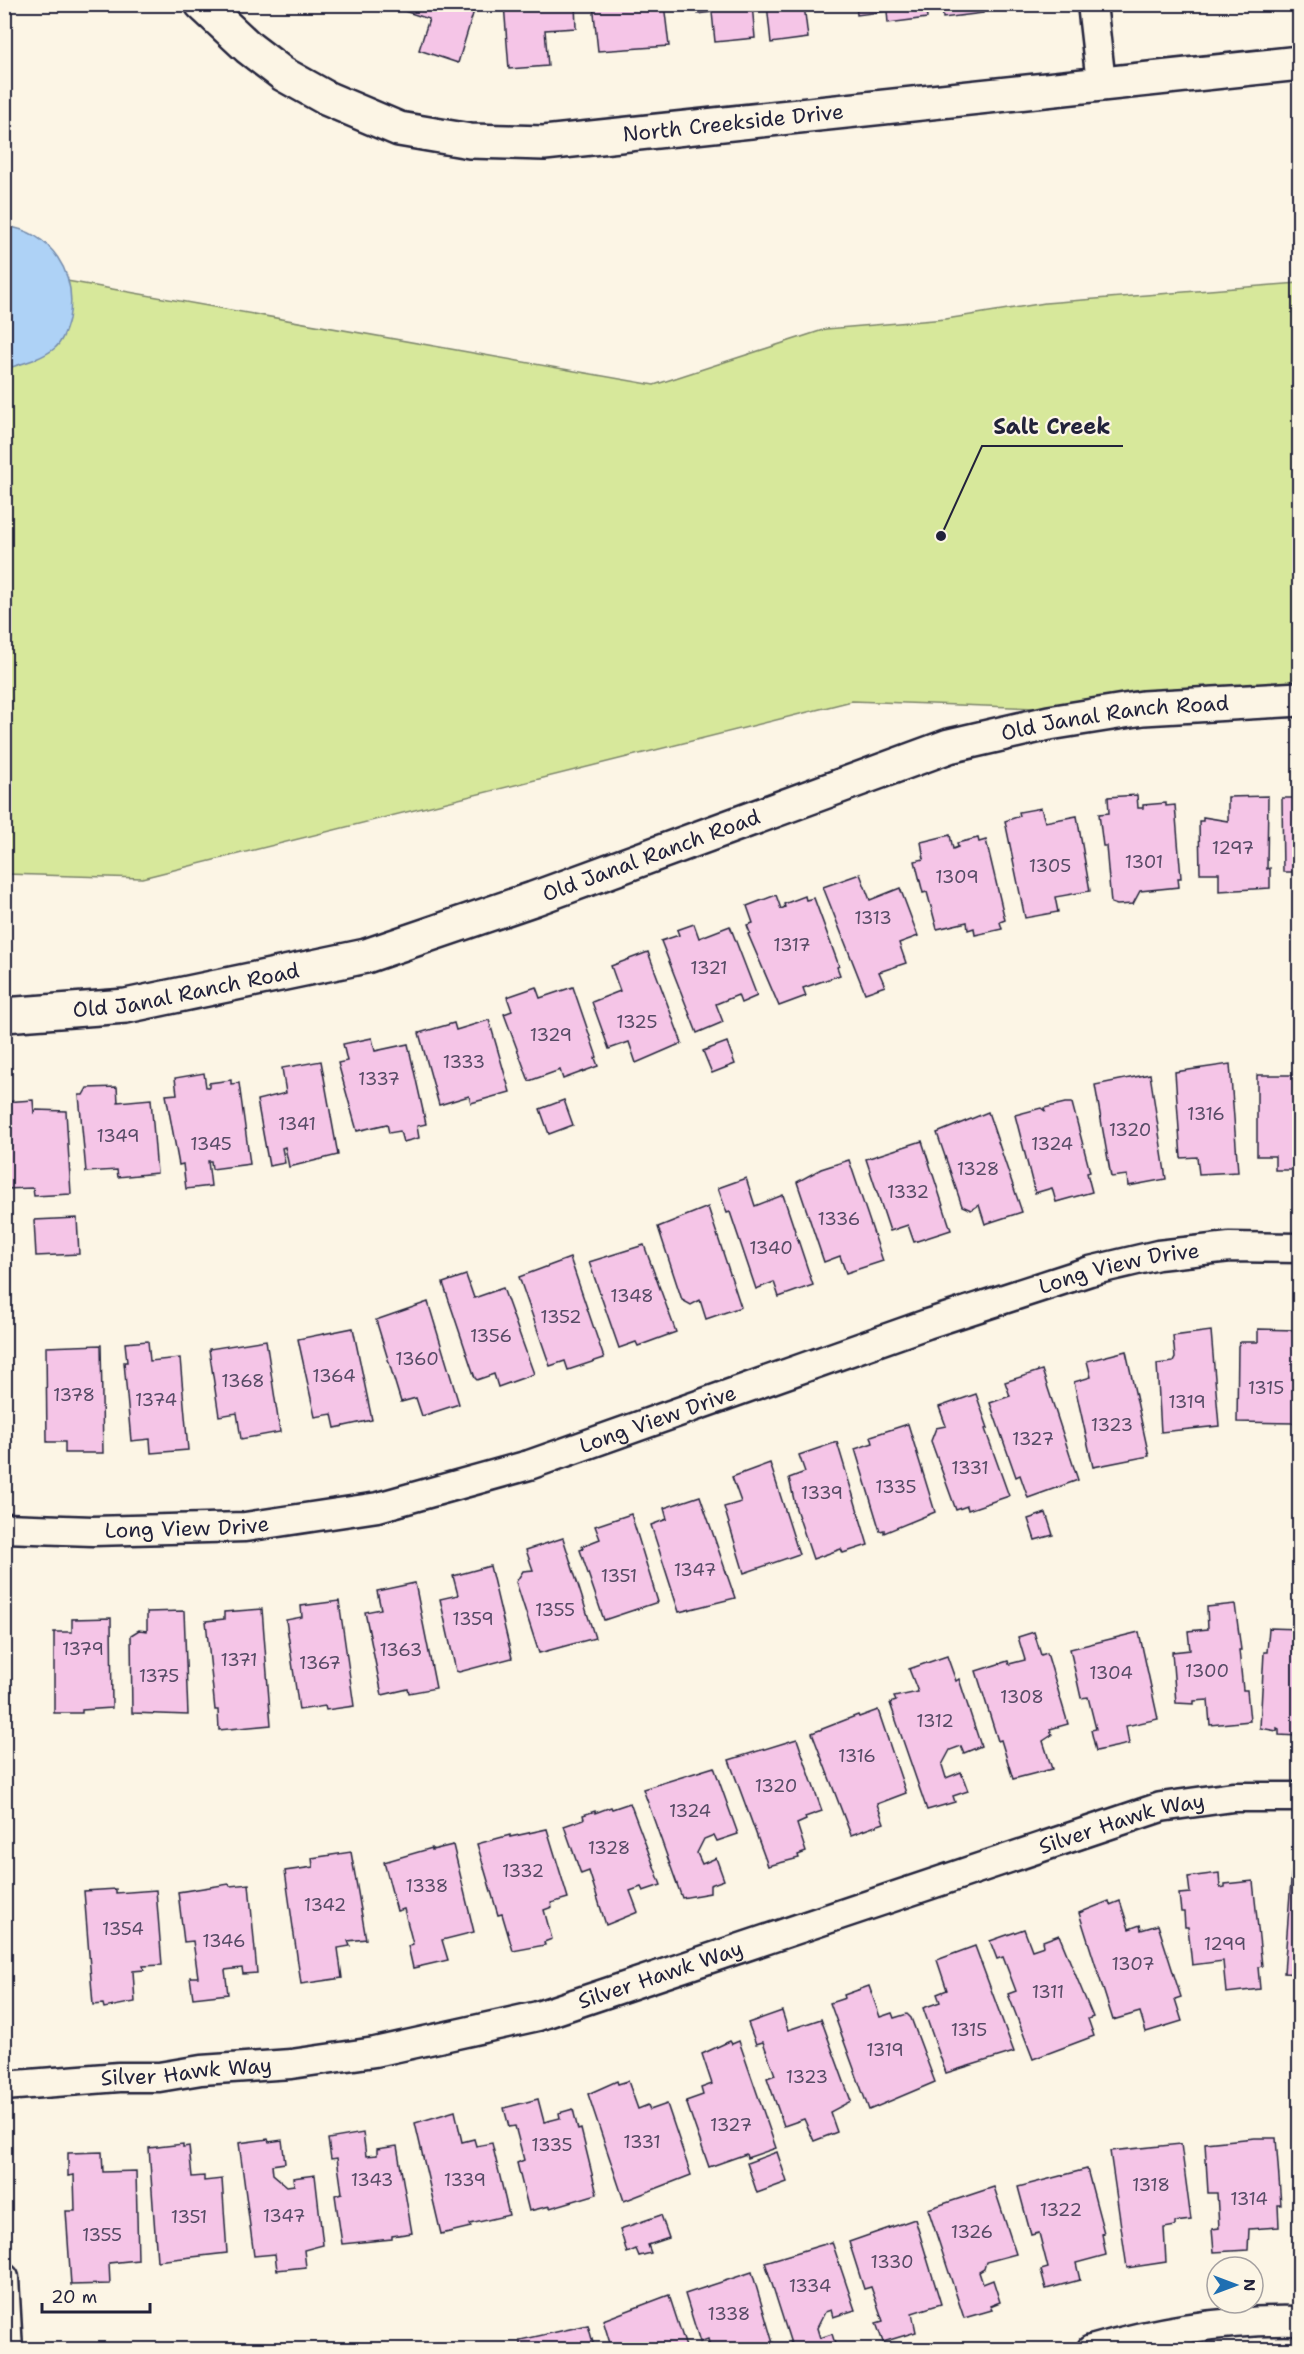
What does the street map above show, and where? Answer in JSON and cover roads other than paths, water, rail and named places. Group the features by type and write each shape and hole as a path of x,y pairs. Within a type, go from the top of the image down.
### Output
{"street":[{"name":"North Creekside Drive","path":"202,4 266,61 328,99 399,129 470,141 544,143 1299,63"},
{"path":"1092,4 1101,83"},
{"name":"Old Janal Ranch Road","path":"4,1015 126,1006 366,956 522,903 949,746 1049,723 1143,708 1299,699"},
{"name":"Long View Drive","path":"4,1528 104,1531 245,1527 378,1507 529,1464 927,1324 1090,1271 1158,1255 1230,1247 1299,1248"},
{"name":"Silver Hawk Way","path":"4,2086 119,2077 159,2077 201,2070 291,2064 375,2052 448,2038 538,2016 1161,1807 1233,1797 1299,1797"},
{"path":"4,2278 8,2349"},
{"path":"1091,2349 1196,2329 1270,2320 1299,2321"}],"water":[{"path":"5,226 21,230 48,246 65,271 71,302 67,326 58,345 38,358 5,369"}],"place":[{"name":"Salt Creek","path":"941,536"}]}
